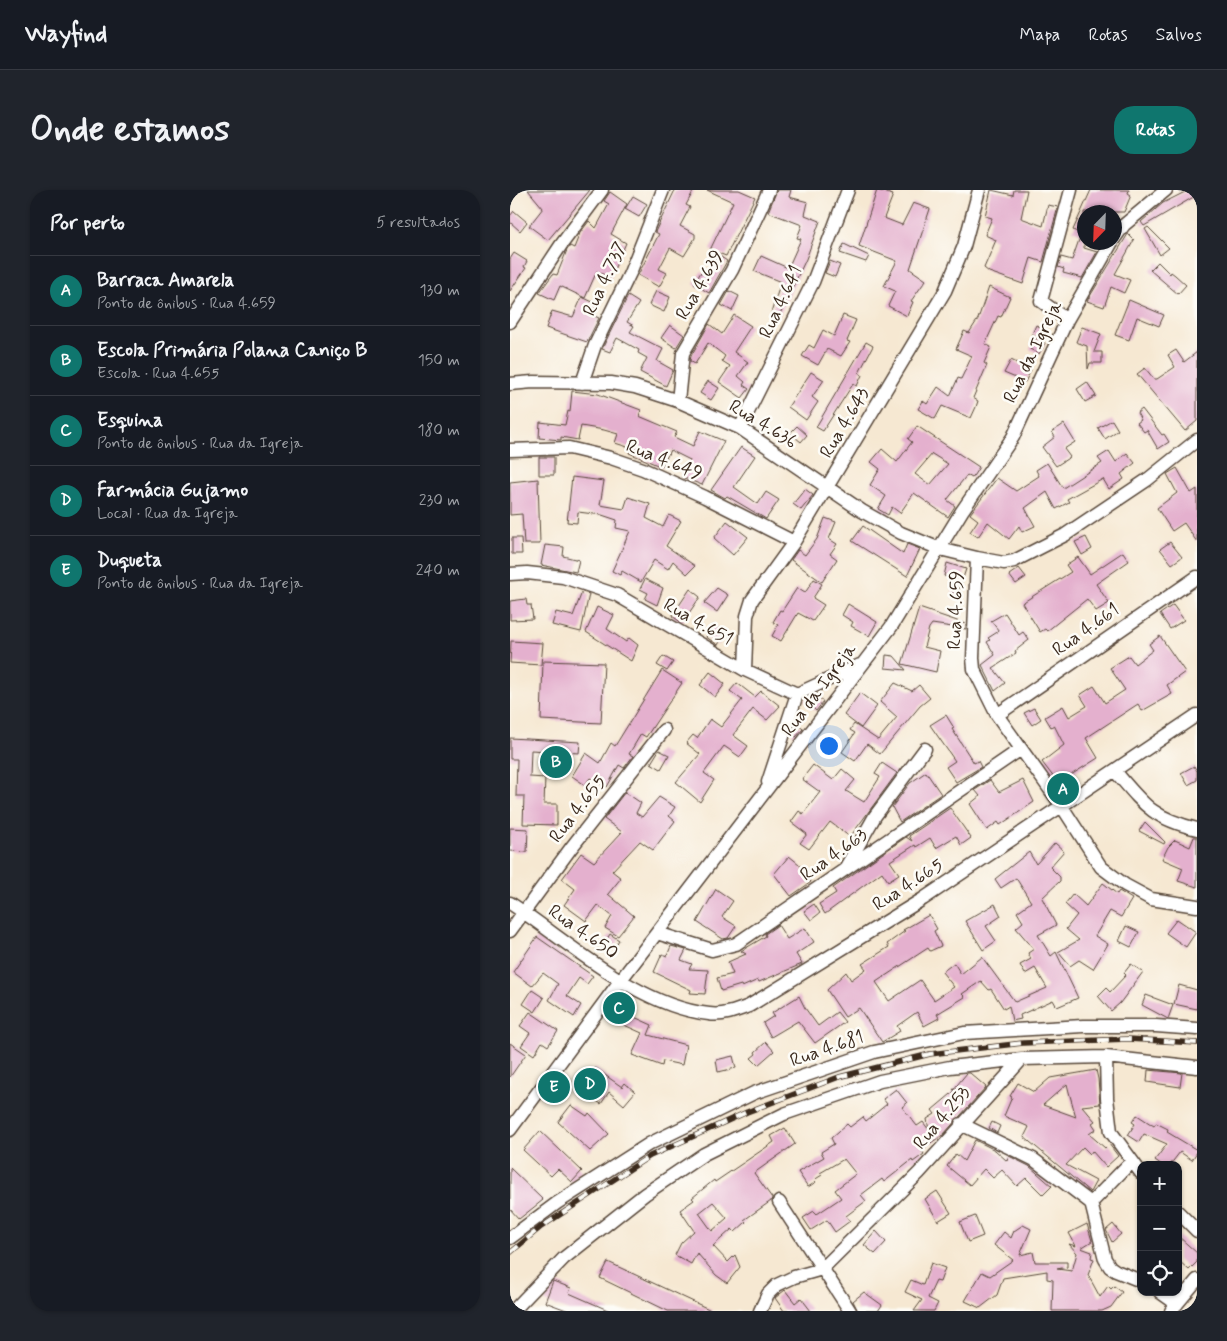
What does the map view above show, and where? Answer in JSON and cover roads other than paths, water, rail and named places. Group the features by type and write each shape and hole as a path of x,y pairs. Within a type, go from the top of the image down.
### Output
{"street":[{"path":"510,322 561,245 602,190"},
{"name":"Rua 4.737","path":"582,383 595,345 630,273 663,190"},
{"name":"Rua 4.639","path":"678,402 682,353 732,270 769,190"},
{"name":"Rua 4.641","path":"740,428 813,282 848,190"},
{"name":"Rua 4.643","path":"744,670 747,616 752,600 794,542 828,488 945,291 964,246 979,190"},
{"path":"1067,320 1041,301 1071,190"},
{"path":"1122,228 1166,190"},
{"name":"Rua da Igreja","path":"510,1130 620,981 891,627 962,511 1013,437 1067,320 1107,250"},
{"name":"Rua 4.636","path":"510,384 533,382 611,383 635,387 678,402 740,428 862,511 901,533 940,549 977,558"},
{"name":"Rua 4.659","path":"1197,440 1147,480 1065,535 1014,561 1004,563 977,558 974,668 997,715 1061,805 1100,867 1151,899 1197,906"},
{"name":"Rua 4.649","path":"510,450 569,448 611,458 644,469 705,497 794,542"},
{"name":"Rua 4.651","path":"510,574 528,573 563,577 617,595 744,670 796,694"},
{"name":"Rua 4.661","path":"997,715 1197,577"},
{"path":"765,791 796,694 862,664"},
{"name":"Rua 4.665","path":"620,981 664,1002 709,1014 730,1013 749,1006 923,899 1197,715"},
{"name":"Rua 4.655","path":"510,930 571,848 664,730"},
{"path":"845,870 874,816 925,749"},
{"name":"Rua 4.663","path":"657,933 712,950 730,946 760,930 1021,749"},
{"path":"1115,771 1147,808 1167,820 1197,829"},
{"name":"Rua 4.650","path":"510,903 620,981"},
{"name":"Rua 4.681","path":"510,1238 557,1203 649,1144 754,1093 874,1052 964,1033 1083,1026 1156,1026 1197,1029"},
{"path":"1106,1056 1106,1098 1110,1132 1137,1169"},
{"path":"512,1311 564,1258 645,1194 704,1154 784,1114 880,1080 950,1067 1022,1059 1106,1056 1197,1067"},
{"name":"Rua 4.253","path":"822,1269 913,1179 1022,1059"},
{"path":"961,1124 1034,1159 1090,1203 1105,1259 1110,1267 1137,1279"},
{"path":"1090,1203 1131,1162"},
{"path":"779,1202 850,1311"},
{"path":"1182,1216 1197,1231"},
{"path":"760,1311 768,1294 777,1285 794,1276 822,1269"},
{"path":"1164,1296 1174,1307 1197,1280"}],"railway":[{"path":"510,1253 541,1227 650,1156 747,1112 839,1077 930,1054 1023,1043 1128,1039 1197,1043"}],"place":[{"name":"Escola Primária Polana Caniço B","path":"556,762"},
{"name":"Barraca Amarela","path":"1063,789"},
{"name":"Esquina","path":"619,1008"},
{"name":"Farmácia Gujamo","path":"590,1084"},
{"name":"Duqueta","path":"554,1087"}]}
